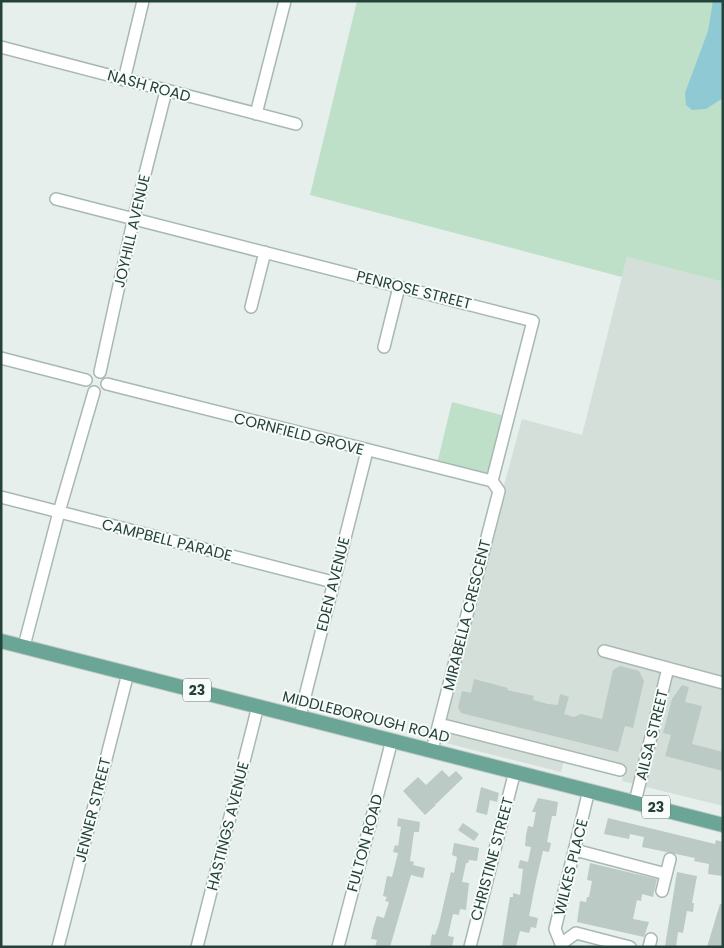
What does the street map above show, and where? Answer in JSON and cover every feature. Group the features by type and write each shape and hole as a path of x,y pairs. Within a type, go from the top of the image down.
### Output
{"main road":[{"name":"MIDDLEBOROUGH ROAD","path":"1,640 723,825"}],"street":[{"path":"124,80 143,1"},
{"path":"256,114 284,1"},
{"name":"NASH ROAD","path":"1,47 296,124"},
{"name":"JOYHILL AVENUE","path":"100,372 134,217 166,91"},
{"name":"PENROSE STREET","path":"56,199 134,217 534,321 492,482"},
{"path":"251,307 265,252"},
{"path":"384,347 399,287"},
{"path":"1,358 86,380"},
{"path":"91,372 100,372 107,379 107,384 102,391 94,392 87,386 86,380 91,372"},
{"name":"CORNFIELD GROVE","path":"107,384 492,482"},
{"path":"24,646 59,512 94,392"},
{"name":"EDEN AVENUE","path":"300,716 367,451"},
{"name":"MIRABELLA CRESCENT","path":"432,750 499,491 492,482"},
{"name":"CAMPBELL PARADE","path":"1,497 334,582"},
{"name":"AILSA STREET","path":"604,651 723,683"},
{"name":"AILSA STREET","path":"635,802 668,668"},
{"name":"JENNER STREET","path":"58,947 128,673"},
{"name":"HASTINGS AVENUE","path":"197,947 258,706"},
{"path":"439,724 620,770"},
{"name":"FULTON ROAD","path":"338,947 392,740"},
{"name":"CHRISTINE STREET","path":"470,947 515,771"},
{"name":"WILKES PLACE","path":"589,790 555,929 561,944 576,933 630,947"},
{"path":"575,850 666,874"},
{"path":"662,891 670,860"}],"shaded area":[{"path":"627,257 723,282 723,806 622,781 624,771 565,756 561,772 446,743 450,727 439,724 522,419 582,435"}],"green space":[{"path":"357,1 723,1 723,282 627,257 622,277 310,195"},
{"path":"452,402 509,417 492,481 436,468"}],"water":[{"path":"713,1 723,1 723,98 706,109 692,110 686,105 685,93 708,31"}],"building":[{"path":"620,666 639,671 644,681 633,728 625,726 618,752 461,713 458,707 462,691 471,693 474,679 508,688 507,690 534,696 533,700 548,704 558,705 560,694 569,697 564,714 574,717 581,714 602,719 613,670"},
{"path":"682,685 689,687 685,702 702,706 692,744 723,752 723,771 665,756 671,735 663,733 672,699"},
{"path":"442,770 449,777 456,771 463,778 436,804 434,803 436,805 425,815 403,791 418,777 426,785"},
{"path":"481,787 499,793 497,802 490,800 487,815 476,812"},
{"path":"538,798 558,802 556,816 552,816 547,842 551,843 549,852 543,851 529,916 538,918 536,928 531,927 529,933 520,931 516,947 502,947 510,897 513,897 513,893 520,895 523,869 518,868 520,860 528,862 531,847 525,846 526,835 528,826 533,827 536,812 532,812"},
{"path":"398,818 420,822 419,832 414,832 410,861 414,862 413,865 425,868 423,878 411,875 390,947 375,947 377,940 371,939 373,929 377,916 384,918 389,902 385,901 387,897 383,896 387,876 392,877 398,853 393,852 395,845 398,846 401,827 397,826"},
{"path":"608,818 715,844 716,840 723,842 723,876 708,874 709,864 694,861 695,858 642,847 644,837 630,834 629,839 604,834"},
{"path":"463,823 479,834 474,841 458,830"},
{"path":"454,843 479,848 477,861 469,860 466,863 462,882 469,883 466,910 460,909 459,915 453,914 448,936 454,937 452,947 430,947 432,934 435,935 439,924 451,872 454,873 457,857 452,855"},
{"path":"590,863 657,879 653,897 642,894 641,901 637,900 633,919 649,922 644,937 577,922 580,901 586,902 587,897 589,897 592,881 587,880"},
{"path":"677,872 697,876 692,903 694,903 693,912 687,911 683,933 678,932 676,947 665,946"},
{"path":"720,904 723,904 723,947 707,947"}]}
